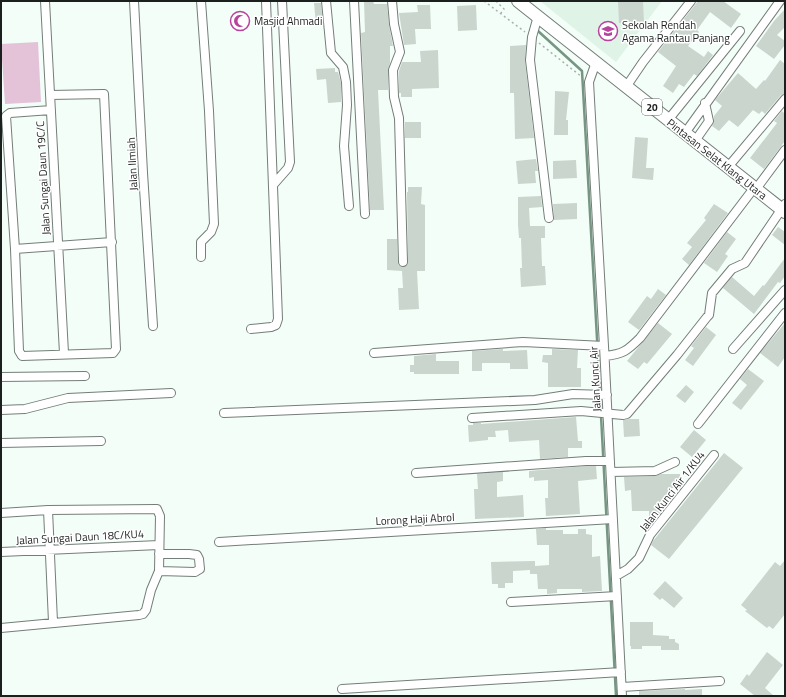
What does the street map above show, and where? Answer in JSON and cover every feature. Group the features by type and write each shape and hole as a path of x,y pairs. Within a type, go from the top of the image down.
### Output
{"highway":[{"name":"Pintasan Selat Klang Utara","path":"518,1 755,189 784,209"}],"street":[{"name":"Jalan Sungai Daun 19C/C","path":"45,1 57,246 64,353"},
{"name":"Jalan Ilmiah","path":"134,1 153,326"},
{"path":"200,1 209,111 214,224 211,232 201,242 201,257"},
{"path":"251,329 271,327 276,325 278,319 266,1"},
{"path":"273,185 288,168 290,162 282,1"},
{"path":"326,1 331,53 343,66 346,82 347,105 344,146 349,206"},
{"path":"354,1 364,214"},
{"path":"392,1 394,24 400,52 393,70 394,97 399,118 403,262"},
{"path":"626,87 641,65 691,1"},
{"path":"684,133 780,1"},
{"path":"538,16 532,37 530,60 549,218"},
{"path":"668,120 740,31"},
{"name":"Jalan Kunci Air","path":"596,62 589,82 600,346 605,356 602,395 603,414 606,461 611,472 609,519 616,576 613,596 617,672 622,687 622,696"},
{"path":"50,95 104,94 112,242 115,351 113,353 64,353 22,356 20,354 6,116 10,113 51,110"},
{"path":"728,167 785,99"},
{"path":"695,141 709,121 705,103"},
{"path":"605,356 617,354 627,350 640,338 785,150"},
{"path":"472,418 580,411 603,414 627,414 709,315 712,293 732,269 745,263 784,209"},
{"path":"15,249 112,242"},
{"path":"733,349 785,290"},
{"path":"698,424 785,313"},
{"path":"374,353 523,342 600,346"},
{"path":"1,377 85,376"},
{"path":"1,410 25,409 68,398 171,392"},
{"path":"224,413 536,400 573,394 602,395"},
{"path":"1,443 102,441"},
{"name":"Jalan Kunci Air 1/KU4","path":"616,576 628,569 640,558 650,535 714,455"},
{"path":"416,474 606,461"},
{"path":"611,472 654,472 675,462"},
{"path":"1,513 48,510 156,509 160,516 159,571 151,590 146,610 143,614 1,628"},
{"path":"48,510 53,622"},
{"name":"Lorong Haji Abrol","path":"219,542 609,519"},
{"name":"Jalan Sungai Daun 18C/KU4","path":"1,552 159,545"},
{"path":"159,554 197,555 200,569 195,572 159,571"},
{"path":"510,602 613,596"},
{"path":"342,689 617,672"},
{"path":"622,687 720,681"}],"path":[{"path":"496,1 504,9 501,13"}],"shaded area":[{"name":"Sekolah Rendah Agama Rantau Panjang","path":"540,1 662,1 616,62"},
{"path":"38,42 41,102 5,104 1,44"}],"building":[{"path":"364,1 373,1 374,4 387,4 393,46 390,46 388,90 378,90 384,210 370,210 361,33 365,32"},
{"path":"618,1 643,1 644,23 619,23"},
{"path":"698,1 723,1 741,14 731,28 710,12 697,30 699,32 688,46 704,57 708,51 713,55 697,76 694,74 684,87 679,84 673,93 663,86 676,66 658,52"},
{"path":"314,3 321,3 323,23 316,24"},
{"path":"417,5 430,5 431,29 415,29 416,44 404,45 399,13 418,12"},
{"path":"476,5 477,30 458,31 457,6"},
{"path":"785,9 785,27 777,35 785,41 785,45 774,59 756,46 774,21"},
{"path":"526,45 525,61 534,138 515,139 514,93 510,93 510,46"},
{"path":"438,50 439,88 412,89 412,97 401,97 401,93 399,93 399,71 402,62 421,62 420,51"},
{"path":"780,60 785,64 785,94 781,95 765,114 762,111 759,114 753,110 738,127 729,120 719,131 712,126 714,116 722,106 715,100 738,73 756,89 764,80 765,81"},
{"path":"335,68 335,72 338,72 341,83 341,102 328,103 326,79 317,80 316,69"},
{"path":"555,91 569,92 566,120 568,120 568,135 554,135"},
{"path":"782,111 785,114 785,141 764,169 750,158 777,123 774,121"},
{"path":"405,122 421,122 421,138 405,138"},
{"path":"635,137 648,138 646,168 654,168 653,180 632,178"},
{"path":"536,159 538,171 535,171 536,183 518,184 516,161"},
{"path":"576,160 577,178 553,179 553,161"},
{"path":"408,187 422,187 421,204 425,205 425,271 417,271 419,309 399,310 398,288 403,288 402,271 387,270 387,239 397,239 398,265 401,267 406,266 408,262"},
{"path":"541,196 542,207 529,208 530,226 545,226 545,238 541,238 542,266 545,266 546,285 521,287 521,238 519,238 518,225 518,197"},
{"path":"577,203 577,219 554,220 553,204"},
{"path":"714,204 728,213 689,265 682,259 692,247 687,243 706,220 704,218"},
{"path":"778,227 785,232 785,245 772,235"},
{"path":"727,232 736,239 725,254 728,256 717,272 704,263"},
{"path":"785,258 785,276 780,283 778,282 754,314 723,288 732,277 754,296 763,285 764,286"},
{"path":"658,289 666,295 639,330 628,322 647,296 651,299"},
{"path":"658,323 672,334 647,364 644,362 638,369 627,361"},
{"path":"785,323 785,357 778,367 760,353"},
{"path":"706,327 716,335 693,366 685,360 694,348 691,346"},
{"path":"503,349 503,351 527,350 528,369 510,369 510,363 482,363 482,371 472,371 472,351"},
{"path":"552,349 578,350 577,368 581,368 581,387 548,387 548,363 542,362 543,355 552,355"},
{"path":"436,354 436,361 459,361 459,374 414,374 414,372 410,372 410,365 414,365 414,356"},
{"path":"748,369 764,381 741,410 732,403 747,385 740,379"},
{"path":"686,385 694,392 685,403 676,396"},
{"path":"576,417 578,441 582,441 582,448 568,448 568,457 540,459 539,440 509,442 508,430 495,431 496,437 488,437 488,440 469,442 468,425 473,425 473,423 481,424"},
{"path":"639,419 640,436 624,437 623,420"},
{"path":"694,430 706,440 692,457 680,447"},
{"path":"724,453 743,468 669,559 651,545 653,541"},
{"path":"596,466 597,479 578,481 580,514 546,516 545,498 548,498 548,480 534,481 534,477 529,478 529,471"},
{"path":"503,472 503,481 497,482 497,497 523,495 524,517 475,519 474,489 478,489 477,474"},
{"path":"661,474 680,474 681,488 669,488 669,502 655,520 649,520 649,511 632,511 631,490 625,491 624,477 655,476"},
{"path":"546,528 546,530 563,530 563,534 578,534 578,529 586,529 586,534 592,535 592,557 600,556 602,591 582,592 582,589 557,589 557,593 547,594 547,589 538,589 537,574 530,574 530,570 513,571 513,583 505,583 505,588 498,588 498,584 492,584 491,562 535,561 535,566 549,565 549,545 537,545 536,529"},
{"path":"785,560 785,614 773,629 769,626 767,628 745,611 747,610 741,605 775,562 780,566"},
{"path":"665,581 683,598 674,608 662,598 660,600 653,594"},
{"path":"630,622 653,622 653,635 669,636 669,639 675,639 675,642 679,644 679,650 661,650 661,646 642,646 642,649 631,649"},
{"path":"767,652 783,665 765,688 774,696 755,696 740,684 747,674 749,676"},
{"path":"702,689 702,696 639,696 639,691"}],"waterway":[{"path":"538,31 582,71 600,392"},
{"path":"600,397 616,696"}],"place":[{"name":"Masjid Ahmadi","path":"240,21"},
{"name":"Sekolah Rendah Agama Rantau Panjang","path":"608,31"}]}
